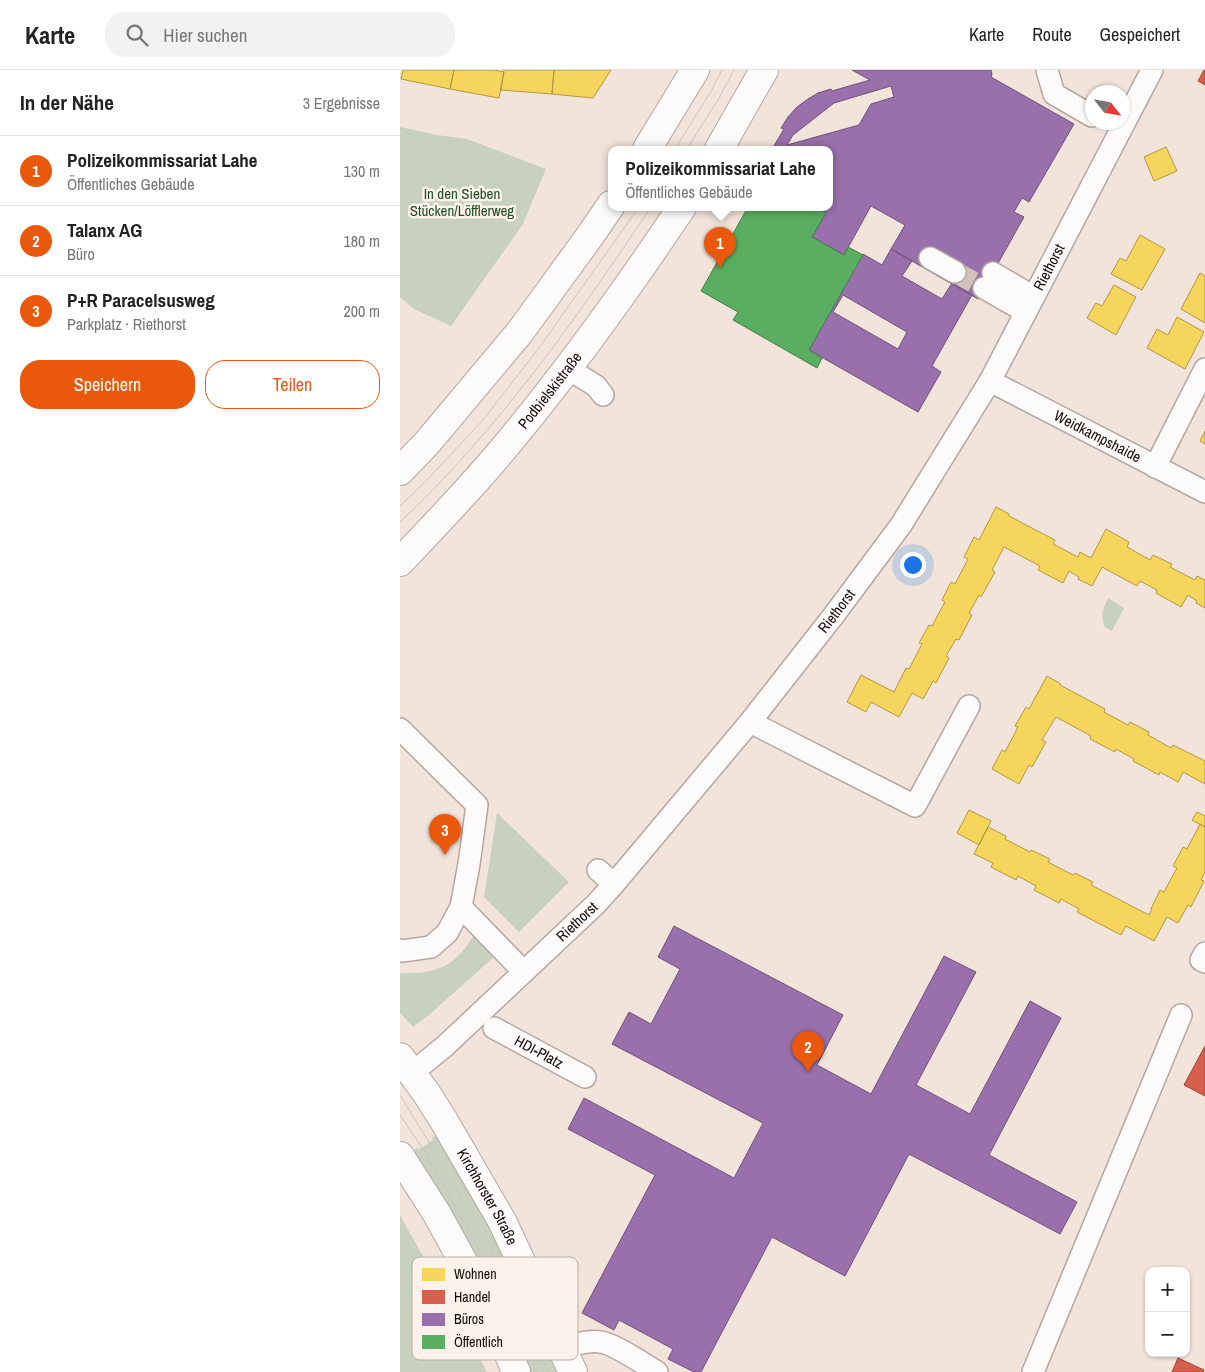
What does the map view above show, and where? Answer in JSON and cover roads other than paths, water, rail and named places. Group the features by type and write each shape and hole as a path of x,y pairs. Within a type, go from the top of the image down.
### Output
{"main road":[{"path":"649,146 695,70"},
{"path":"721,146 764,70"},
{"path":"400,471 427,443 520,332 608,209"},
{"name":"Podbielskistraße","path":"400,562 451,509 514,436 647,260 679,211"},
{"name":"Kirchhorster Straße","path":"404,1070 447,1125 502,1221 519,1257"},
{"path":"400,1156 437,1214 460,1257"},
{"path":"511,1360 516,1372"}],"street":[{"path":"1048,70 1054,94 1085,112"},
{"name":"Riethorst","path":"1130,101 1152,70"},
{"name":"Riethorst","path":"404,1070 445,1046 596,904 750,722 834,616 901,525 990,381 1030,305 1111,130"},
{"path":"930,258 955,272"},
{"path":"988,281 1030,305"},
{"path":"567,368 596,386 603,394"},
{"path":"1155,467 1205,369"},
{"name":"Weidkampshaide","path":"990,381 1205,492"},
{"path":"750,722 915,806 969,706"},
{"path":"400,729 477,805 461,906 447,933 431,947 400,950"},
{"path":"598,870 614,884"},
{"path":"461,906 524,972"},
{"path":"1205,953 1201,960 1205,962"},
{"path":"1032,1372 1181,1015"},
{"name":"HDI-Platz","path":"494,1028 585,1077"},
{"path":"578,1348 582,1343 601,1342 612,1346 657,1372"}],"tunnel":[{"path":"955,272 984,288"}],"tram line":[{"path":"677,146 722,70"},
{"path":"689,146 734,70"},
{"path":"400,506 483,420 541,345 636,211"},
{"path":"400,522 436,487 503,411 565,331 648,211"},
{"path":"400,1095 432,1147 494,1257"},
{"path":"400,1115 425,1152 483,1257"},
{"path":"531,1360 537,1372"},
{"path":"542,1360 548,1372"}],"place":[{"name":"Polizeikommissariat Lahe","path":"720,268"},
{"name":"P+R Paracelsusweg","path":"445,855"},
{"name":"Talanx AG","path":"808,1072"}],"park label":[{"name":"In den Sieben Stücken/Löfflerweg","path":"462,202"}]}
